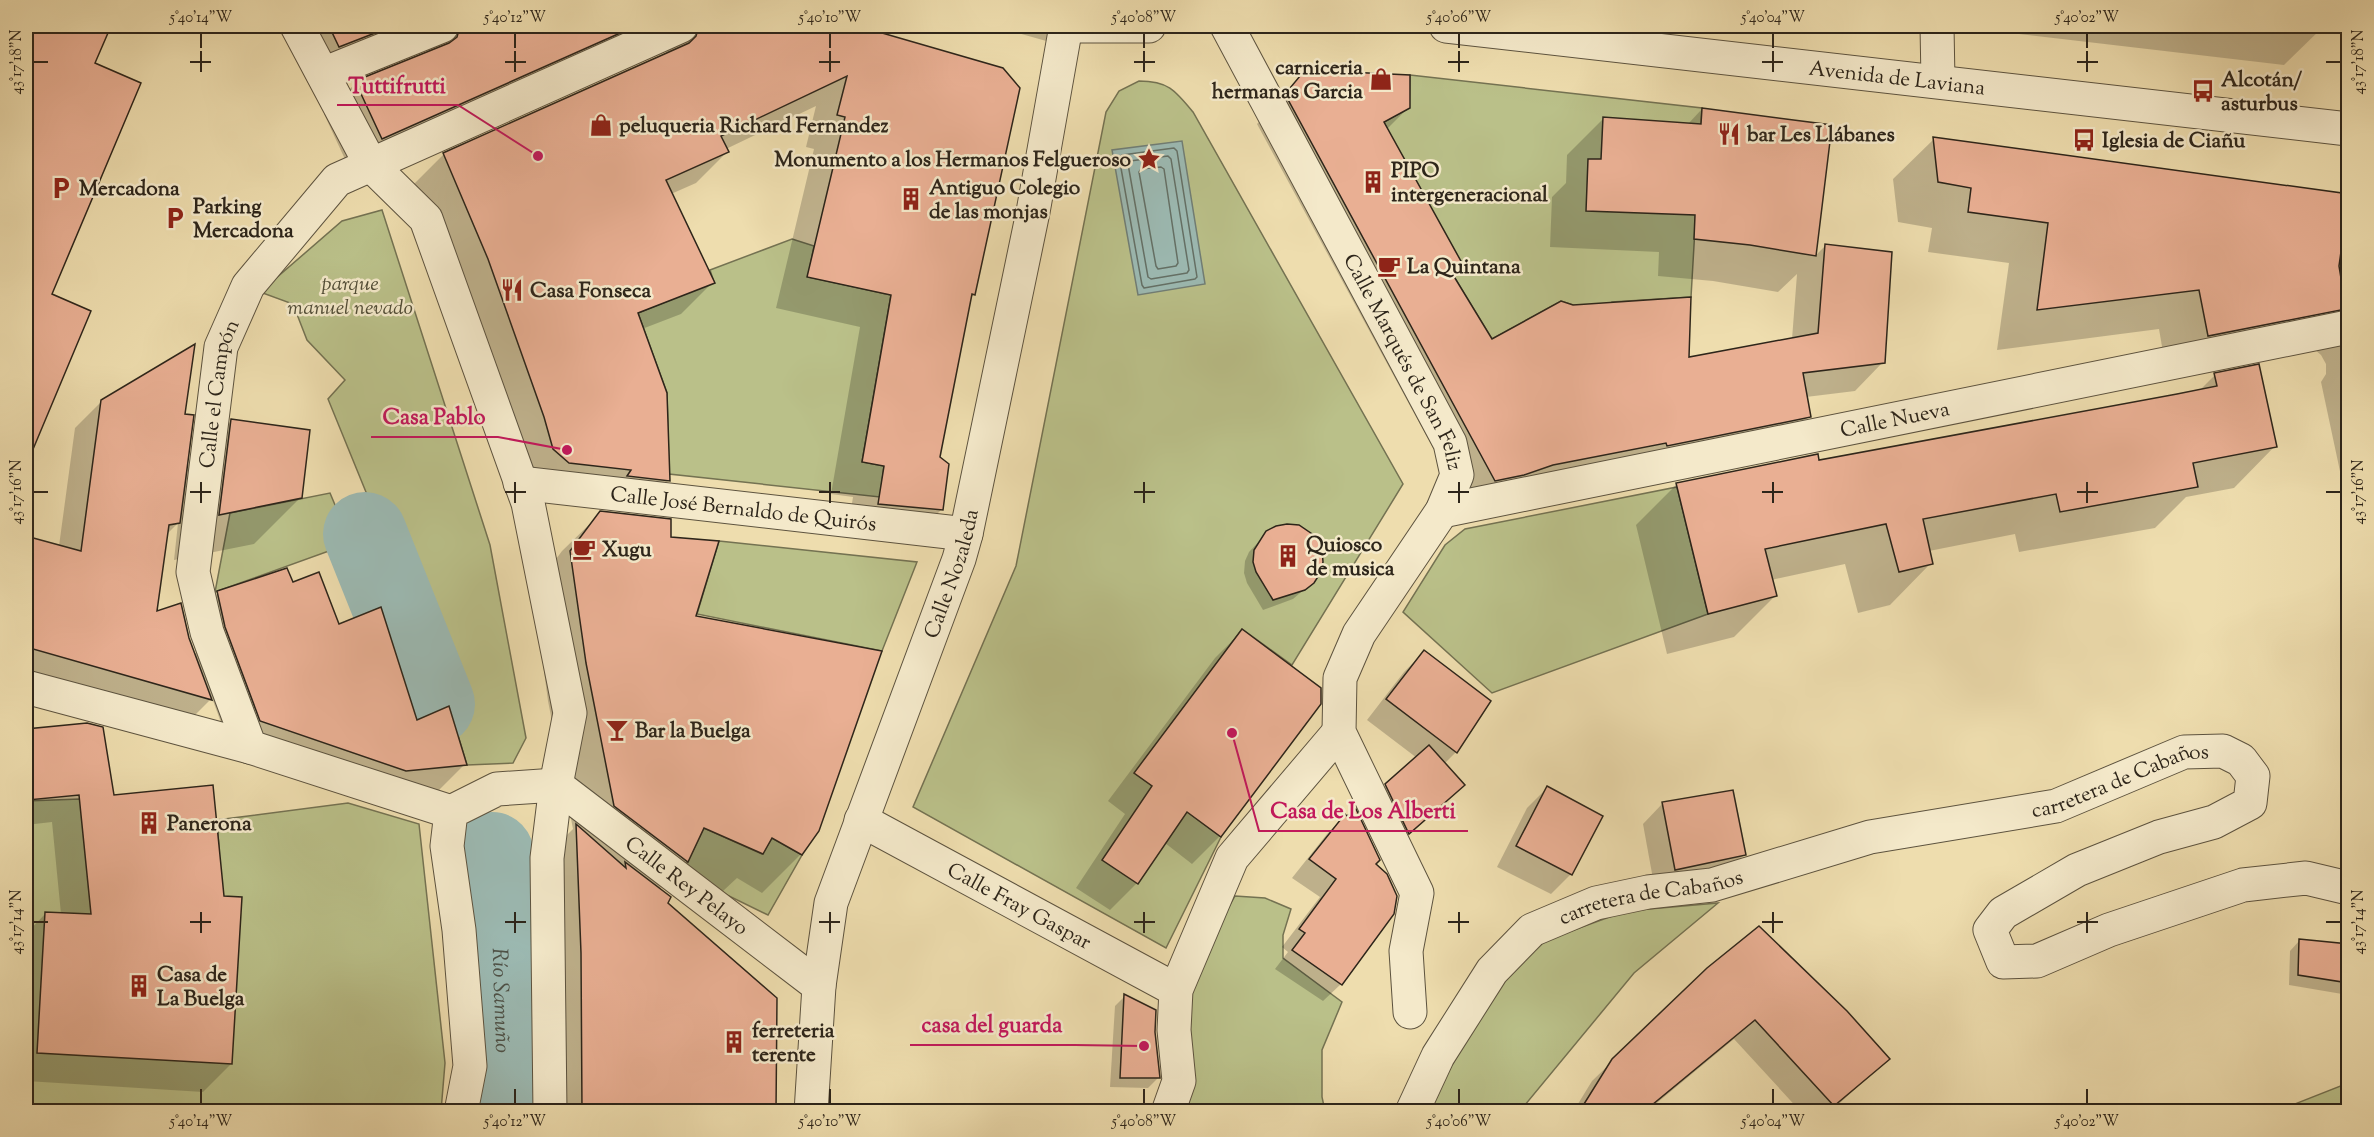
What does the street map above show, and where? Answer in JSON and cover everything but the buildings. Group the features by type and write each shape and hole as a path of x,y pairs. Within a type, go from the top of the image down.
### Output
{"street":[{"path":"297,26 371,165 426,219 528,503 570,713 556,785 546,858 550,1112"},
{"path":"323,74 442,26"},
{"name":"Calle el Campón","path":"250,747 207,632 193,572 221,347 248,286 337,180 681,26"},
{"name":"Calle Nozaleda","path":"811,1112 819,986 831,903 959,559 966,534 1033,212 1066,26"},
{"path":"1079,26 1149,26"},
{"name":"Calle Marqués de San Feliz","path":"1227,26 1450,443 1457,475 1442,511 1359,634 1340,678 1339,732"},
{"name":"Avenida de Laviana","path":"1446,26 2349,129"},
{"path":"1938,26 1938,81"},
{"name":"Calle Nueva","path":"1442,511 2349,327"},
{"name":"Calle José Bernaldo de Quirós","path":"520,483 966,534"},
{"path":"26,687 250,747 451,812 497,789 556,785"},
{"path":"1168,1112 1179,1081 1174,1030 1176,990 1232,858 1339,732 1417,893 1406,951 1410,1012"},
{"name":"carretera de Cabaños","path":"1412,1112 1438,1056 1492,971 1532,930 1596,903 1648,892 1712,885 1870,837 2056,806 2184,752 2223,751 2241,760 2253,776 2250,803 2214,822 2159,837 2077,870 2003,913 1990,930 2003,962 2037,961 2109,930 2242,885 2306,878 2349,888"},
{"name":"Calle Rey Pelayo","path":"556,785 819,986"},
{"path":"451,812 447,846 459,930 470,1066 461,1112"},
{"name":"Calle Fray Gaspar","path":"861,820 1176,990"}],"green space":[{"path":"1410,75 1702,108 1691,297 1612,302 1613,318 1561,301 1492,339 1450,270 1384,122 1409,108"},
{"path":"1139,81 1149,81 1170,88 1193,112 1403,484 1292,665 1242,629 1135,773 1221,837 1166,948 913,807 1016,566 1106,112 1119,91"},
{"name":"parque manuel nevado","path":"382,210 490,545 526,738 513,763 467,765 437,666 328,399 345,380 307,340 293,304 260,292 342,221"},
{"path":"792,239 814,246 808,277 891,295 862,462 884,466 880,497 669,474 667,393 638,313 714,282 710,270"},
{"path":"1677,487 1708,614 1492,693 1403,612 1445,545 1465,529"},
{"path":"330,493 351,543 215,592 230,513"},
{"path":"719,541 917,562 882,651 697,614"},
{"path":"80,799 219,848 217,820 348,803 419,824 445,1063 441,1111 26,1112 26,801"},
{"path":"704,828 762,854 772,838 802,855 768,915 682,873"},
{"path":"1235,896 1265,898 1291,909 1283,935 1283,958 1342,1002 1322,1050 1322,1097 1325,1111 1181,1112 1191,988 1217,928"},
{"path":"1718,903 1634,973 1520,1111 1425,1112 1498,985 1546,940 1626,911"},
{"path":"2348,1083 2348,1111 2277,1111"}],"water":[{"path":"1182,141 1205,284 1138,295 1112,150"}],"waterway":[{"name":"Río Samuño","path":"365,534 433,704"},
{"name":"Río Samuño","path":"492,854 499,897 506,1112"}],"place":[{"name":"carniceria hermanas Garcia","path":"1381,79"},
{"name":"Alcotán/ asturbus","path":"2203,91"},
{"name":"peluqueria Richard Fernandez","path":"601,125"},
{"name":"bar Les Llábanes","path":"1729,134"},
{"name":"Iglesia de Ciañu","path":"2084,140"},
{"name":"Tuttifrutti","path":"538,156"},
{"name":"Monumento a los Hermanos Felgueroso","path":"1149,159"},
{"name":"PIPO intergeneracional","path":"1373,182"},
{"name":"Mercadona","path":"61,188"},
{"name":"Antiguo Colegio de las monjas","path":"911,199"},
{"name":"Parking Mercadona","path":"175,218"},
{"name":"La Quintana","path":"1389,266"},
{"name":"Casa Fonseca","path":"512,290"},
{"name":"Casa Pablo","path":"567,450"},
{"name":"Xugu","path":"584,549"},
{"name":"Quiosco de musica","path":"1288,556"},
{"name":"Bar la Buelga","path":"617,730"},
{"name":"Casa de Los Alberti","path":"1232,733"},
{"name":"Panerona","path":"149,823"},
{"name":"Casa de La Buelga","path":"139,986"},
{"name":"ferreteria terente","path":"734,1042"},
{"name":"casa del guarda","path":"1144,1046"}]}
